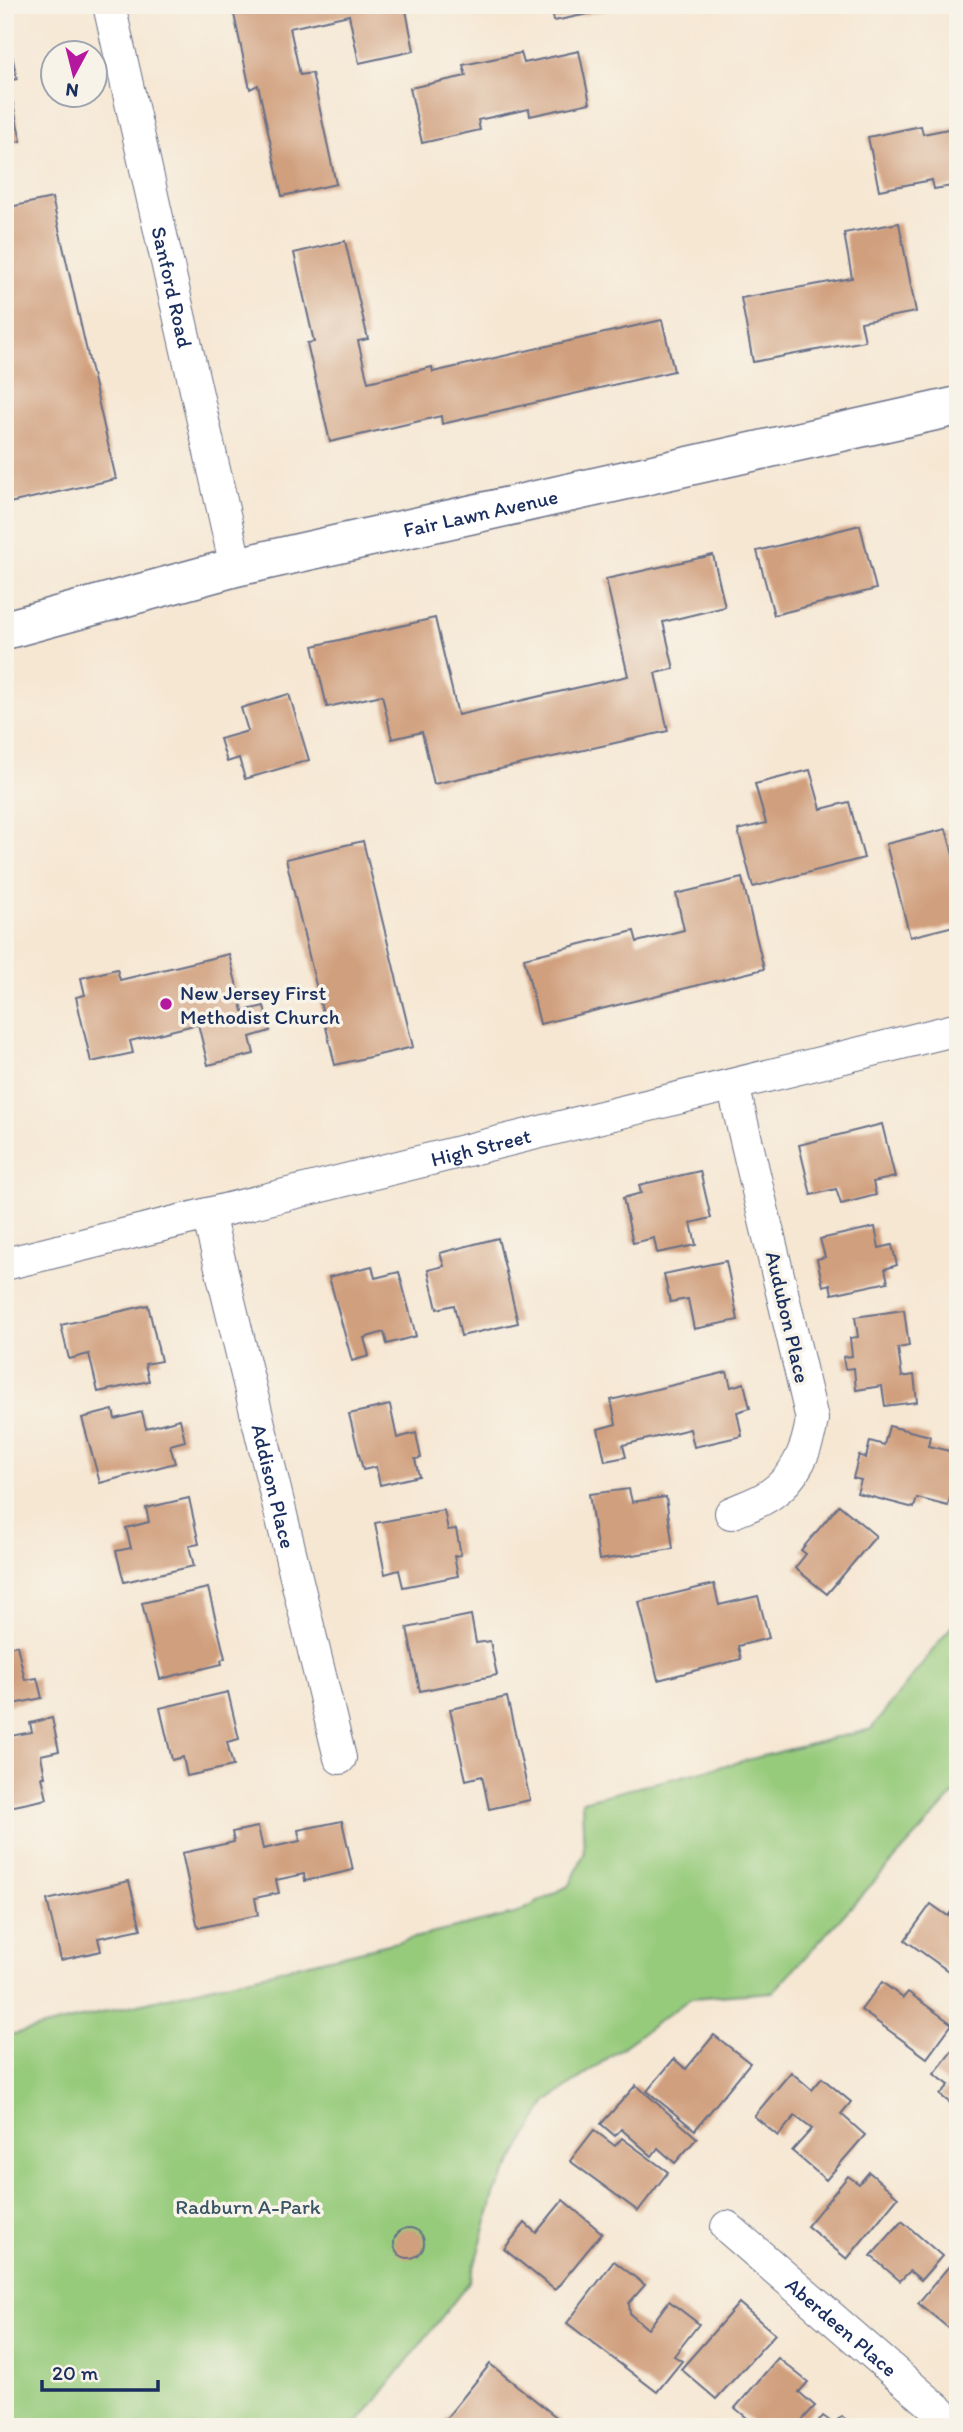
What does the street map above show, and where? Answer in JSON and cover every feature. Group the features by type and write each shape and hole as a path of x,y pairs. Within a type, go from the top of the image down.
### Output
{"main road":[{"name":"Fair Lawn Avenue","path":"5,629 236,567 958,406"}],"street":[{"name":"Sanford Road","path":"109,5 236,567"},
{"name":"High Street","path":"7,1256 208,1214 958,1029"},
{"name":"Audubon Place","path":"731,1513 771,1494 793,1472 809,1443 812,1419 733,1085"},
{"name":"Addison Place","path":"208,1214 341,1758"},
{"name":"Aberdeen Place","path":"727,2227 958,2427"}],"green space":[{"name":"Radburn A-Park","path":"958,1618 958,1790 773,1992 691,1998 547,2102 495,2192 470,2281 355,2427 5,2427 5,2036 518,1913 570,1885 584,1854 582,1801 871,1729"}],"building":[{"path":"232,5 405,5 414,51 359,63 349,15 290,28 300,75 312,73 336,184 282,196 258,85 250,89"},
{"path":"551,5 611,5 612,9 554,21"},
{"path":"11,50 17,79 8,81 21,141 5,144 5,52"},
{"path":"579,51 590,103 530,116 529,109 478,120 480,130 422,143 410,88 466,76 463,65 521,53 524,63"},
{"path":"921,126 923,134 958,127 958,185 934,189 932,180 879,190 868,137"},
{"path":"52,198 116,479 5,504 5,208"},
{"path":"899,223 916,312 861,322 865,341 753,362 741,298 852,278 844,233"},
{"path":"345,241 368,339 358,341 368,382 432,367 433,372 662,320 674,371 442,424 441,416 330,442 307,343 314,342 294,253"},
{"path":"860,525 876,589 774,615 757,551"},
{"path":"713,555 725,607 663,622 674,669 655,673 668,731 434,784 422,732 392,739 382,695 327,707 313,646 435,618 458,715 628,676 606,579"},
{"path":"289,694 309,760 245,779 239,758 227,762 220,739 248,731 241,708"},
{"path":"810,770 821,809 849,802 864,858 753,887 738,830 766,823 755,784"},
{"path":"946,829 955,862 958,861 958,925 910,937 886,844"},
{"path":"363,841 413,1047 335,1065 286,859"},
{"path":"742,878 764,969 540,1024 524,958 634,931 637,942 684,930 676,894"},
{"path":"229,954 243,1011 264,1006 270,1031 250,1037 254,1054 208,1065 198,1024 130,1041 133,1053 91,1062 76,997 85,995 81,978 117,969 120,980"},
{"path":"882,1124 895,1177 873,1182 876,1195 841,1204 836,1189 811,1195 799,1145"},
{"path":"700,1171 711,1218 691,1223 696,1245 657,1253 654,1238 633,1243 623,1198 641,1193 639,1185"},
{"path":"875,1227 879,1248 892,1245 897,1265 885,1269 888,1282 832,1294 830,1284 823,1286 817,1259 825,1257 820,1239"},
{"path":"498,1238 518,1323 461,1336 454,1305 437,1309 428,1270 444,1266 440,1253"},
{"path":"726,1261 738,1320 694,1329 688,1299 670,1302 664,1274"},
{"path":"372,1266 375,1278 399,1272 416,1336 387,1344 384,1332 364,1338 369,1356 352,1361 329,1277"},
{"path":"148,1305 161,1361 145,1364 149,1381 98,1392 89,1354 69,1359 61,1325"},
{"path":"904,1310 909,1346 898,1348 902,1377 914,1375 917,1402 885,1406 882,1386 856,1390 854,1368 845,1369 843,1357 852,1356 850,1338 858,1337 855,1317"},
{"path":"727,1372 731,1387 744,1383 750,1408 737,1412 742,1436 694,1447 690,1429 623,1445 626,1457 605,1461 598,1429 616,1424 611,1400"},
{"path":"390,1405 397,1438 416,1433 421,1458 415,1459 419,1476 380,1485 376,1467 363,1470 349,1414"},
{"path":"113,1410 115,1419 142,1412 146,1428 180,1419 185,1441 170,1445 175,1463 100,1483 82,1418"},
{"path":"889,1426 930,1436 928,1446 958,1453 958,1468 948,1506 917,1498 914,1508 857,1493 861,1480 853,1478 859,1455 866,1458 870,1441 884,1445"},
{"path":"629,1489 632,1502 666,1497 673,1549 599,1560 589,1494"},
{"path":"189,1498 199,1544 189,1546 194,1566 124,1582 116,1551 131,1548 126,1528 149,1522 146,1508"},
{"path":"839,1505 876,1536 827,1594 795,1568 806,1554 801,1550"},
{"path":"444,1510 448,1530 456,1529 461,1555 454,1556 458,1576 403,1587 399,1570 385,1574 375,1523"},
{"path":"714,1584 719,1605 758,1596 769,1638 738,1646 741,1659 658,1680 639,1602"},
{"path":"208,1588 225,1658 221,1660 222,1664 160,1679 142,1603"},
{"path":"471,1615 476,1643 490,1641 497,1675 420,1691 407,1628"},
{"path":"17,1645 25,1680 37,1678 42,1698 5,1706 5,1648"},
{"path":"228,1692 239,1739 227,1742 233,1766 187,1776 183,1757 172,1760 160,1708"},
{"path":"507,1697 530,1800 489,1809 482,1776 466,1780 450,1709"},
{"path":"52,1718 59,1751 41,1755 47,1799 5,1808 5,1737 32,1732 30,1723"},
{"path":"342,1821 353,1870 305,1881 304,1874 276,1880 279,1893 255,1898 258,1915 198,1928 182,1853 234,1842 232,1832 258,1827 263,1849 300,1841 298,1830"},
{"path":"129,1881 141,1929 98,1938 101,1951 61,1960 47,1900"},
{"path":"931,1904 948,1916 956,1905 958,1906 958,1978 905,1940"},
{"path":"882,1982 903,1998 908,1992 952,2024 927,2058 861,2010"},
{"path":"714,2035 750,2063 695,2130 647,2091 674,2059 686,2069"},
{"path":"956,2046 958,2109 940,2095 949,2085 934,2074"},
{"path":"791,2072 812,2090 822,2078 851,2102 841,2114 865,2135 826,2180 792,2151 812,2129 795,2116 778,2136 754,2116"},
{"path":"636,2085 697,2138 675,2163 658,2148 652,2156 621,2129 615,2136 601,2124"},
{"path":"594,2130 615,2146 622,2138 668,2172 638,2211 570,2161"},
{"path":"869,2172 898,2197 847,2259 807,2226 848,2176 859,2184"},
{"path":"563,2200 602,2233 555,2290 504,2249 525,2223 536,2233"},
{"path":"902,2221 942,2256 921,2280 910,2271 900,2281 871,2256"},
{"path":"409,2228 419,2233 424,2243 419,2253 409,2258 399,2253 394,2243 399,2233"},
{"path":"614,2261 645,2285 629,2303 630,2314 648,2329 669,2301 699,2324 674,2356 682,2361 657,2392 567,2323"},
{"path":"950,2265 958,2272 958,2336 918,2303"},
{"path":"739,2303 775,2334 716,2399 681,2369"},
{"path":"778,2358 808,2382 799,2392 815,2406 796,2427 758,2427 735,2408"},
{"path":"490,2364 565,2424 563,2427 439,2427"},
{"path":"823,2416 834,2424 841,2416 855,2427 814,2427"}],"place":[{"name":"New Jersey First Methodist Church","path":"166,1004"}]}
